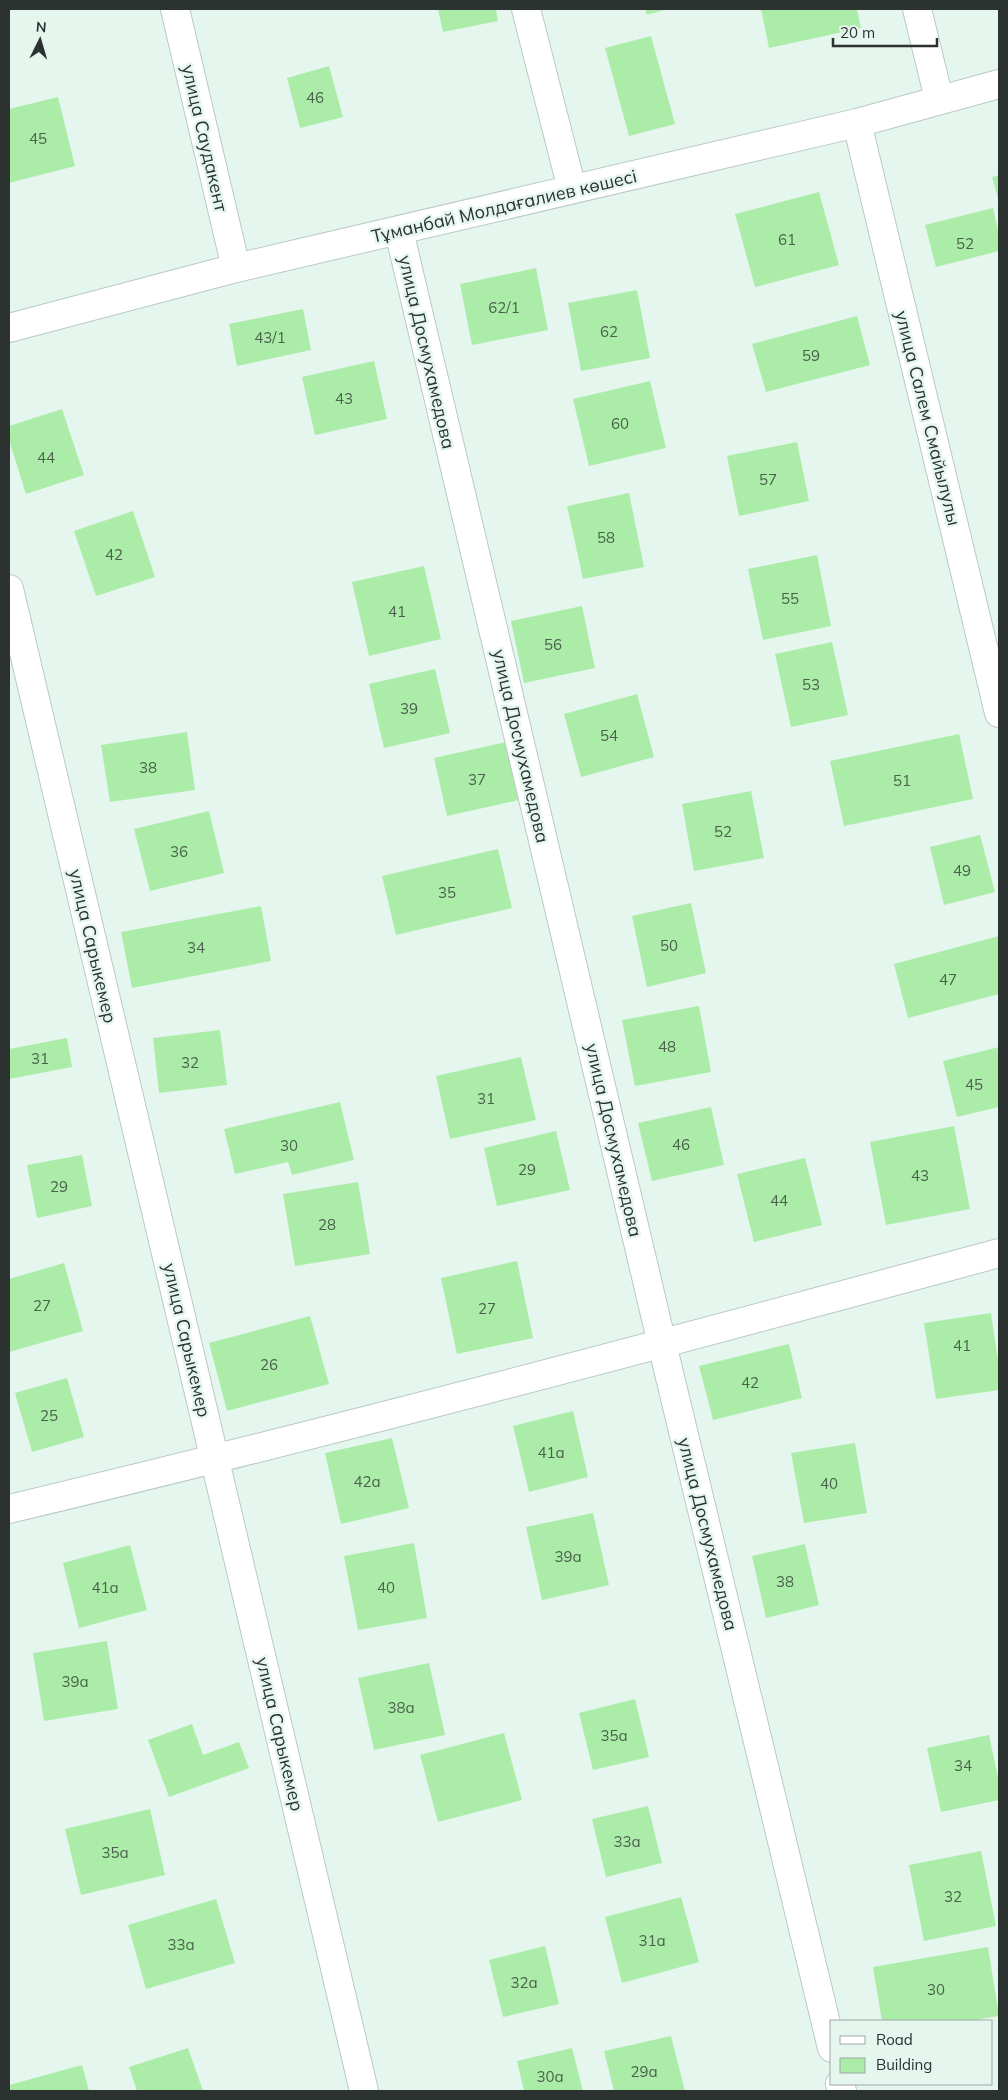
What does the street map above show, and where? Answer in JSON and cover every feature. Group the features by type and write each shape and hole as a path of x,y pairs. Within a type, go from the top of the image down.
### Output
{"street":[{"name":"улица Саудакент","path":"175,9 236,268"},
{"path":"526,9 572,188"},
{"path":"917,9 939,100"},
{"name":"Тұманбай Молдағалиев көшесі","path":"9,328 236,268 399,231 572,188 857,123 999,84"},
{"name":"улица Салем Смайылулы","path":"857,123 999,713"},
{"name":"улица Досмухамедова","path":"399,231 662,1344 830,2040"},
{"name":"улица Сарыкемер","path":"9,589 364,2091"},
{"path":"9,1509 215,1460 662,1344 999,1252"}],"building":[{"path":"438,9 496,9 498,21 443,32"},
{"path":"645,9 667,9 647,15"},
{"path":"761,9 857,9 861,28 769,48"},
{"path":"651,36 675,124 629,136 605,48"},
{"path":"329,66 343,117 300,128 287,78"},
{"path":"58,97 75,166 9,183 9,109"},
{"path":"999,175 999,202 992,177"},
{"path":"819,192 839,265 755,287 735,214"},
{"path":"993,208 999,235 999,251 936,267 925,225"},
{"path":"536,268 548,330 472,345 460,284"},
{"path":"637,290 650,358 581,371 568,303"},
{"path":"303,309 311,350 237,366 229,324"},
{"path":"857,316 870,365 766,392 752,344"},
{"path":"374,361 387,419 315,435 302,377"},
{"path":"650,381 666,448 589,466 573,399"},
{"path":"62,409 84,475 26,494 9,440 9,426"},
{"path":"797,442 809,501 739,516 727,456"},
{"path":"629,493 644,567 583,579 567,506"},
{"path":"133,511 155,577 96,596 74,531"},
{"path":"817,555 831,626 763,640 748,569"},
{"path":"424,566 441,639 369,656 352,582"},
{"path":"582,606 595,668 524,683 511,621"},
{"path":"832,642 848,715 791,727 775,654"},
{"path":"435,669 450,733 384,748 369,684"},
{"path":"637,694 654,757 581,777 564,714"},
{"path":"187,732 195,790 110,802 101,745"},
{"path":"959,734 973,799 844,826 830,761"},
{"path":"506,742 519,800 447,816 434,758"},
{"path":"751,791 764,858 694,871 682,804"},
{"path":"209,811 224,873 150,891 134,829"},
{"path":"980,835 995,892 944,905 930,847"},
{"path":"498,849 512,908 396,935 382,876"},
{"path":"691,903 706,973 647,987 632,916"},
{"path":"261,906 271,961 132,988 121,932"},
{"path":"999,936 999,994 908,1018 894,964"},
{"path":"699,1006 711,1072 635,1086 622,1020"},
{"path":"220,1030 227,1085 159,1093 153,1038"},
{"path":"67,1038 72,1067 9,1079 9,1049"},
{"path":"999,1047 999,1107 957,1117 943,1061"},
{"path":"521,1057 536,1120 450,1139 436,1076"},
{"path":"340,1102 354,1160 292,1175 288,1162 235,1174 224,1129"},
{"path":"711,1107 724,1165 652,1181 638,1123"},
{"path":"954,1126 970,1209 886,1225 870,1142"},
{"path":"556,1131 570,1190 497,1206 484,1148"},
{"path":"82,1155 92,1206 37,1218 27,1165"},
{"path":"805,1158 822,1225 754,1242 737,1174"},
{"path":"358,1182 370,1254 295,1266 283,1194"},
{"path":"517,1261 533,1338 457,1354 441,1278"},
{"path":"64,1263 83,1331 9,1352 9,1279"},
{"path":"991,1313 999,1367 999,1390 936,1399 924,1323"},
{"path":"310,1316 329,1384 227,1411 209,1343"},
{"path":"789,1344 802,1398 713,1420 699,1366"},
{"path":"67,1378 84,1437 32,1452 15,1393"},
{"path":"573,1411 588,1477 529,1492 513,1426"},
{"path":"392,1438 409,1508 341,1524 325,1453"},
{"path":"855,1443 867,1513 804,1523 791,1453"},
{"path":"593,1513 609,1585 542,1600 526,1527"},
{"path":"414,1543 427,1618 358,1630 344,1556"},
{"path":"805,1544 819,1605 766,1618 752,1556"},
{"path":"130,1545 147,1610 79,1628 63,1563"},
{"path":"107,1641 118,1709 44,1721 33,1653"},
{"path":"429,1663 445,1735 374,1750 358,1678"},
{"path":"635,1699 649,1757 593,1770 579,1713"},
{"path":"192,1724 203,1755 239,1742 249,1768 169,1797 148,1740"},
{"path":"504,1733 522,1800 438,1822 420,1755"},
{"path":"989,1735 999,1782 999,1800 941,1812 927,1748"},
{"path":"648,1806 662,1863 606,1877 592,1819"},
{"path":"150,1809 165,1875 81,1895 65,1829"},
{"path":"981,1851 996,1926 924,1941 909,1865"},
{"path":"681,1897 699,1962 622,1983 605,1917"},
{"path":"216,1899 235,1963 146,1989 128,1925"},
{"path":"545,1946 559,2004 503,2017 489,1960"},
{"path":"988,1947 999,2016 974,2020 882,2020 873,1967"},
{"path":"671,2036 685,2091 614,2091 604,2051"},
{"path":"188,2048 203,2091 137,2091 129,2067"},
{"path":"572,2048 583,2091 524,2091 517,2061"},
{"path":"82,2065 89,2091 9,2091 9,2085"}]}
